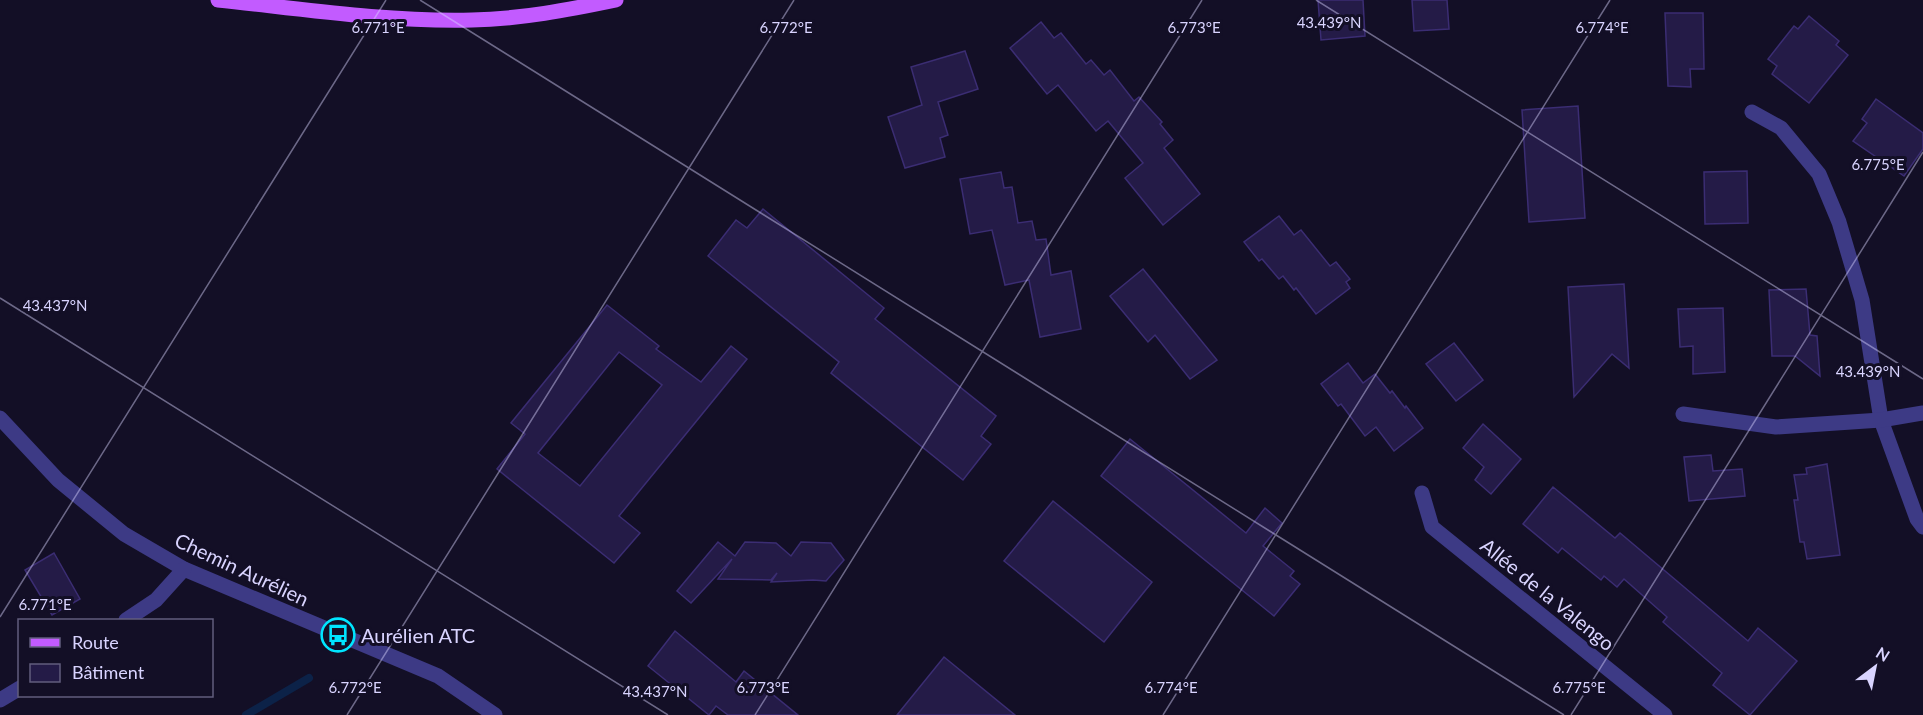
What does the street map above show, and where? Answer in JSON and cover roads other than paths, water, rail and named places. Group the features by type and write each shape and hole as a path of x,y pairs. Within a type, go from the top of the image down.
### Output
{"main road":[{"path":"218,0 397,19 473,20 553,13 616,0"}],"street":[{"path":"1752,112 1781,128 1819,174 1839,222 1862,300 1881,420 1917,519 1923,527"},
{"path":"1683,414 1776,428 1881,420 1923,413"},
{"name":"Chemin Aurélien","path":"0,418 58,480 124,534 184,569 438,676 485,712"},
{"name":"Allée de la Valengo","path":"1422,493 1432,527 1665,715"},
{"path":"129,619 156,600 184,569"},
{"path":"0,700 18,689"}],"waterway":[{"path":"246,715 309,678"}],"place":[{"name":"Aurélien ATC","path":"338,635"}]}
